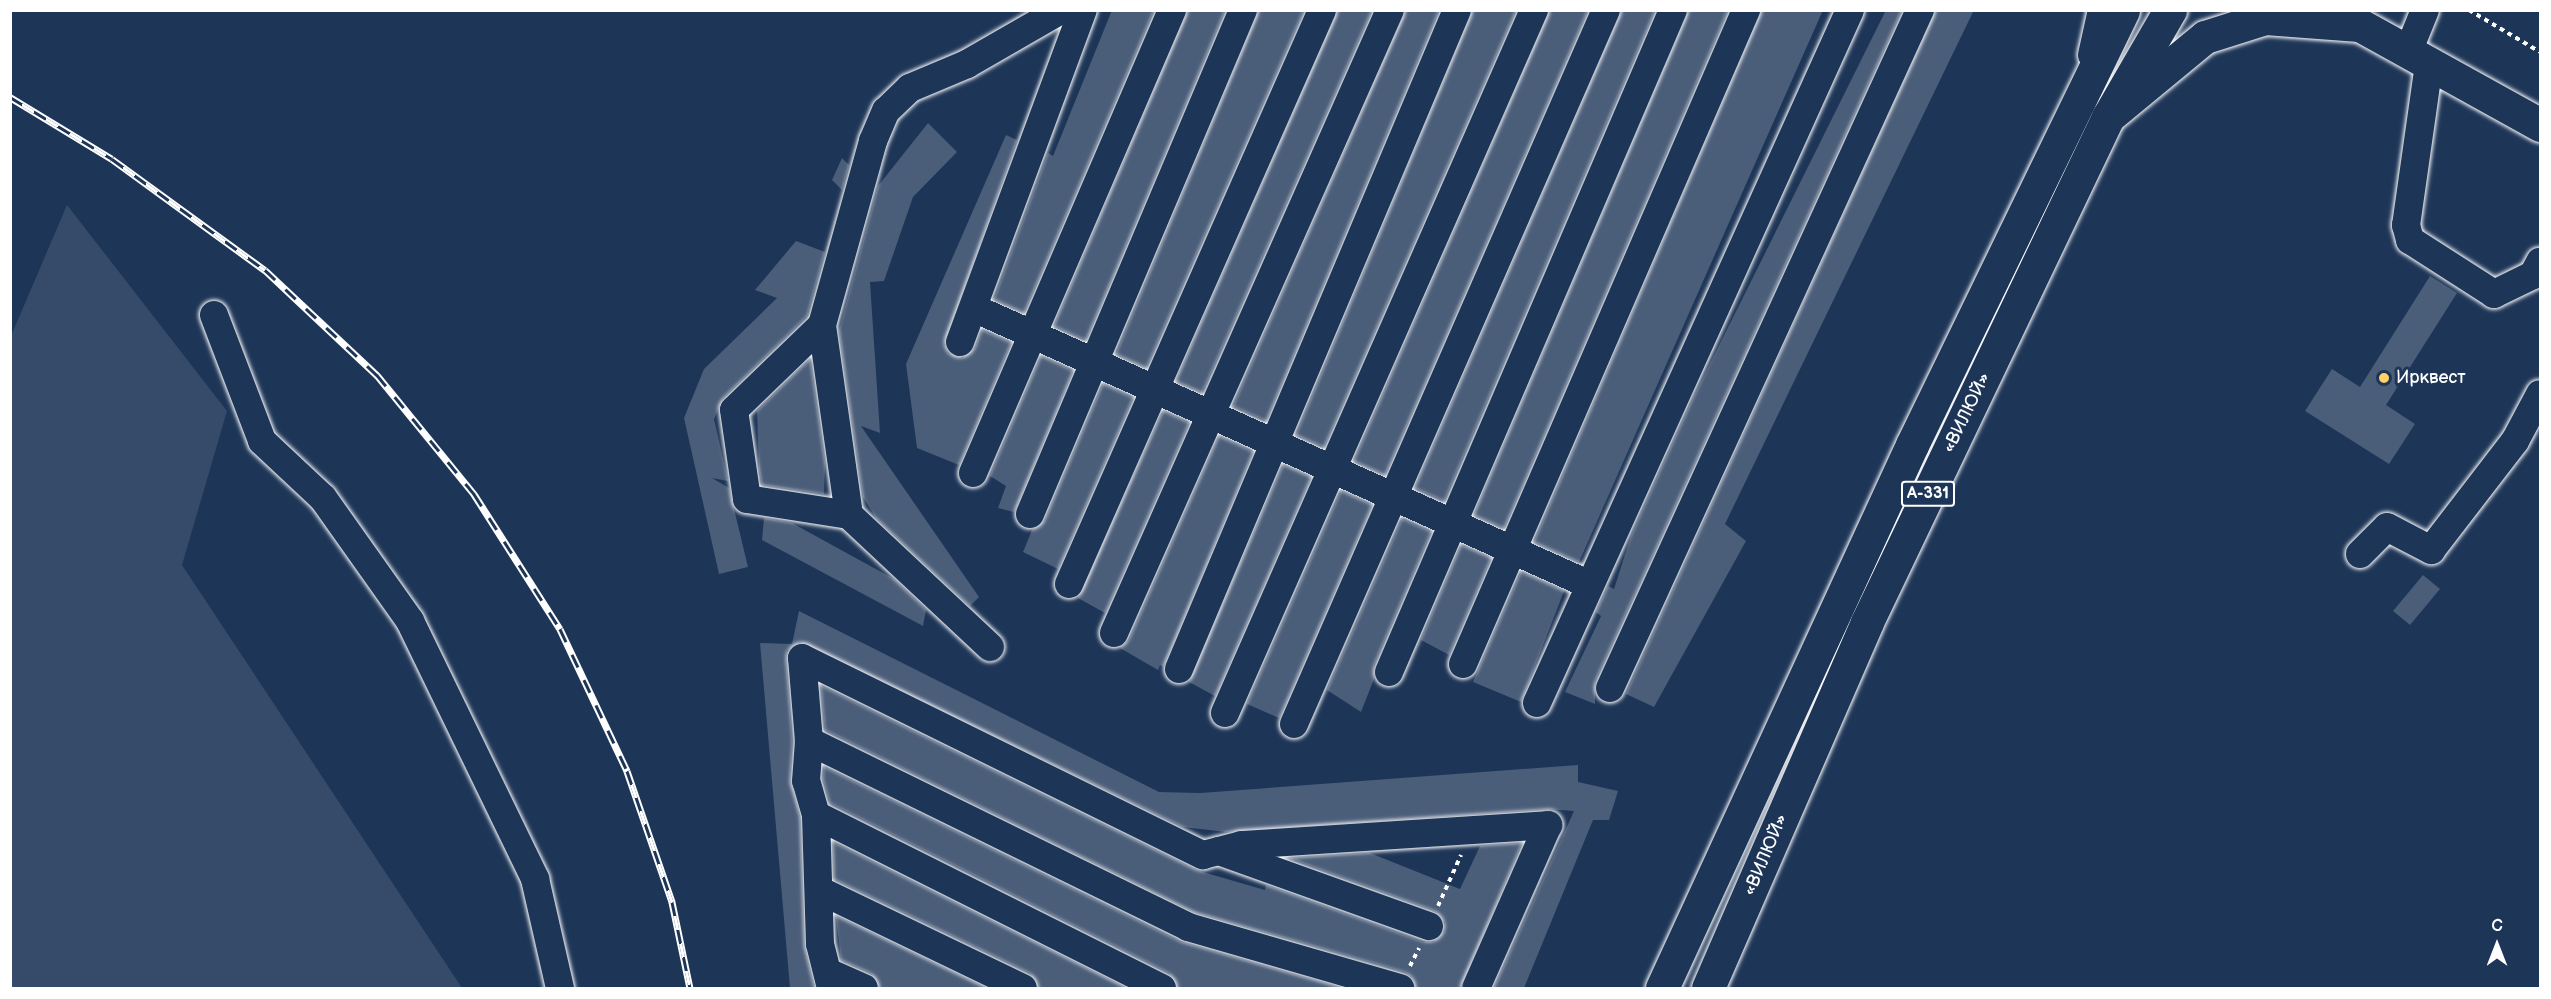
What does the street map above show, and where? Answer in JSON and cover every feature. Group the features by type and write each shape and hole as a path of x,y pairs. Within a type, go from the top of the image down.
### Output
{"main road":[{"name":"«ВИЛЮЙ»","path":"1662,988 1907,456 2088,76 2123,10"},
{"name":"«ВИЛЮЙ»","path":"1708,988 1867,622 2108,117 2170,10"},
{"path":"2108,117 2205,37 2265,18 2347,15 2418,58 2541,125"}],"street":[{"path":"849,515 822,326 873,141 886,111 910,88 967,64 1061,10"},
{"path":"960,342 1083,10"},
{"path":"973,473 1172,10"},
{"path":"1030,514 1243,10"},
{"path":"1069,584 1322,10"},
{"path":"1114,633 1390,10"},
{"path":"1179,669 1457,10"},
{"path":"1225,713 1534,10"},
{"path":"1294,724 1606,10"},
{"path":"1389,672 1673,10"},
{"path":"1463,664 1746,10"},
{"path":"1537,703 1850,10"},
{"path":"1610,688 1920,10"},
{"path":"2088,76 2102,10"},
{"path":"2425,10 2418,58 2406,225 2410,240 2494,294 2533,275 2541,262"},
{"path":"987,314 1590,585"},
{"path":"214,315 262,441 323,498 410,621 535,879 560,988"},
{"path":"822,326 734,410 747,499 849,515 990,647"},
{"path":"2360,554 2387,527 2431,550 2515,441 2541,394"},
{"path":"864,988 831,981 820,944 821,891 816,814 806,781 808,741 802,658 1203,855 1242,845 1548,825 1476,988"},
{"path":"808,741 1188,927 1400,988"},
{"path":"816,814 1162,988"},
{"path":"1218,851 1429,926"},
{"path":"821,891 1023,988"}],"path":[{"path":"2469,10 2541,52"}],"shaded area":[{"path":"67,205 227,411 182,565 462,988 11,988 11,336"}],"building":[{"path":"1112,10 1154,10 1024,313 994,299 1048,153 1053,156"},
{"path":"1188,10 1225,10 1086,340 1054,326"},
{"path":"1259,10 1304,10 1146,368 1116,354"},
{"path":"1338,10 1372,10 1202,393 1176,381"},
{"path":"1406,10 1439,10 1266,421 1233,406"},
{"path":"1473,10 1516,10 1324,447 1296,435"},
{"path":"1550,10 1588,10 1385,475 1354,461"},
{"path":"1622,10 1655,10 1444,501 1415,488"},
{"path":"1689,10 1728,10 1504,528 1474,515"},
{"path":"1762,10 1823,10 1579,562 1534,542"},
{"path":"1886,10 1902,10 1595,681 1595,704 1565,692 1601,616 1596,612 1608,586 1614,589 1631,536 1693,398"},
{"path":"1936,10 1974,10 1725,524 1746,541 1654,707 1626,694"},
{"path":"928,123 957,152 913,197 884,281 870,282 880,433 861,426 979,597 970,606 876,518 863,497 839,330 878,186"},
{"path":"1006,135 1017,140 944,344 948,353 962,358 975,348 982,330 1011,343 959,465 917,448 906,364"},
{"path":"842,158 849,165 842,190 832,180"},
{"path":"796,241 825,252 807,316 723,398 714,419 728,481 712,478 729,488 748,567 719,574 684,418 704,369 777,298 755,290"},
{"name":"Ирквест","path":"2430,276 2457,293 2386,405 2415,424 2389,464 2305,411 2332,369 2360,387"},
{"path":"1041,356 1073,371 1014,512 998,508 1006,486 990,476"},
{"path":"810,359 825,463 824,494 762,485 759,469 757,411"},
{"path":"1103,384 1133,398 1058,569 1023,552 1032,530 1045,520"},
{"path":"1163,411 1189,423 1105,613 1078,598"},
{"path":"1219,436 1253,452 1163,667 1160,665 1158,670 1120,648 1129,640"},
{"path":"1283,465 1311,477 1215,696 1189,682"},
{"path":"1341,491 1372,505 1279,718 1247,704"},
{"path":"764,518 792,523 894,579 926,610 923,626 762,540"},
{"path":"1402,519 1431,532 1374,665 1374,679 1361,712 1327,690"},
{"path":"1461,545 1491,558 1449,655 1421,640"},
{"path":"1521,572 1564,591 1521,702 1473,682"},
{"path":"2423,575 2440,589 2410,625 2393,611"},
{"path":"799,611 1159,792 1200,793 1578,765 1578,782 1618,791 1609,820 1593,820 1524,988 1494,988 1574,811 1547,809 1226,832 1183,827 800,642 787,650 786,659 792,741 790,780 800,818 804,945 814,988 790,988 760,643 792,644"},
{"path":"821,686 1196,870 1265,890 1266,885 1423,942 1433,942 1444,932 1445,922 1435,911 1289,858 1370,853 1460,889 1480,846 1522,843 1460,988 1416,988 1412,977 1405,972 1194,912 825,730"},
{"path":"824,767 1181,942 1342,988 1178,988 1169,973 830,803 823,779"},
{"path":"833,842 1126,988 1039,988 1030,973 834,879"},
{"path":"836,916 986,988 880,988 871,973 841,960"}],"railway":[{"path":"10,97 112,159 265,270 377,375 474,494 560,629 627,771 672,902 690,988"}],"place":[{"name":"Ирквест","path":"2384,378"}]}
